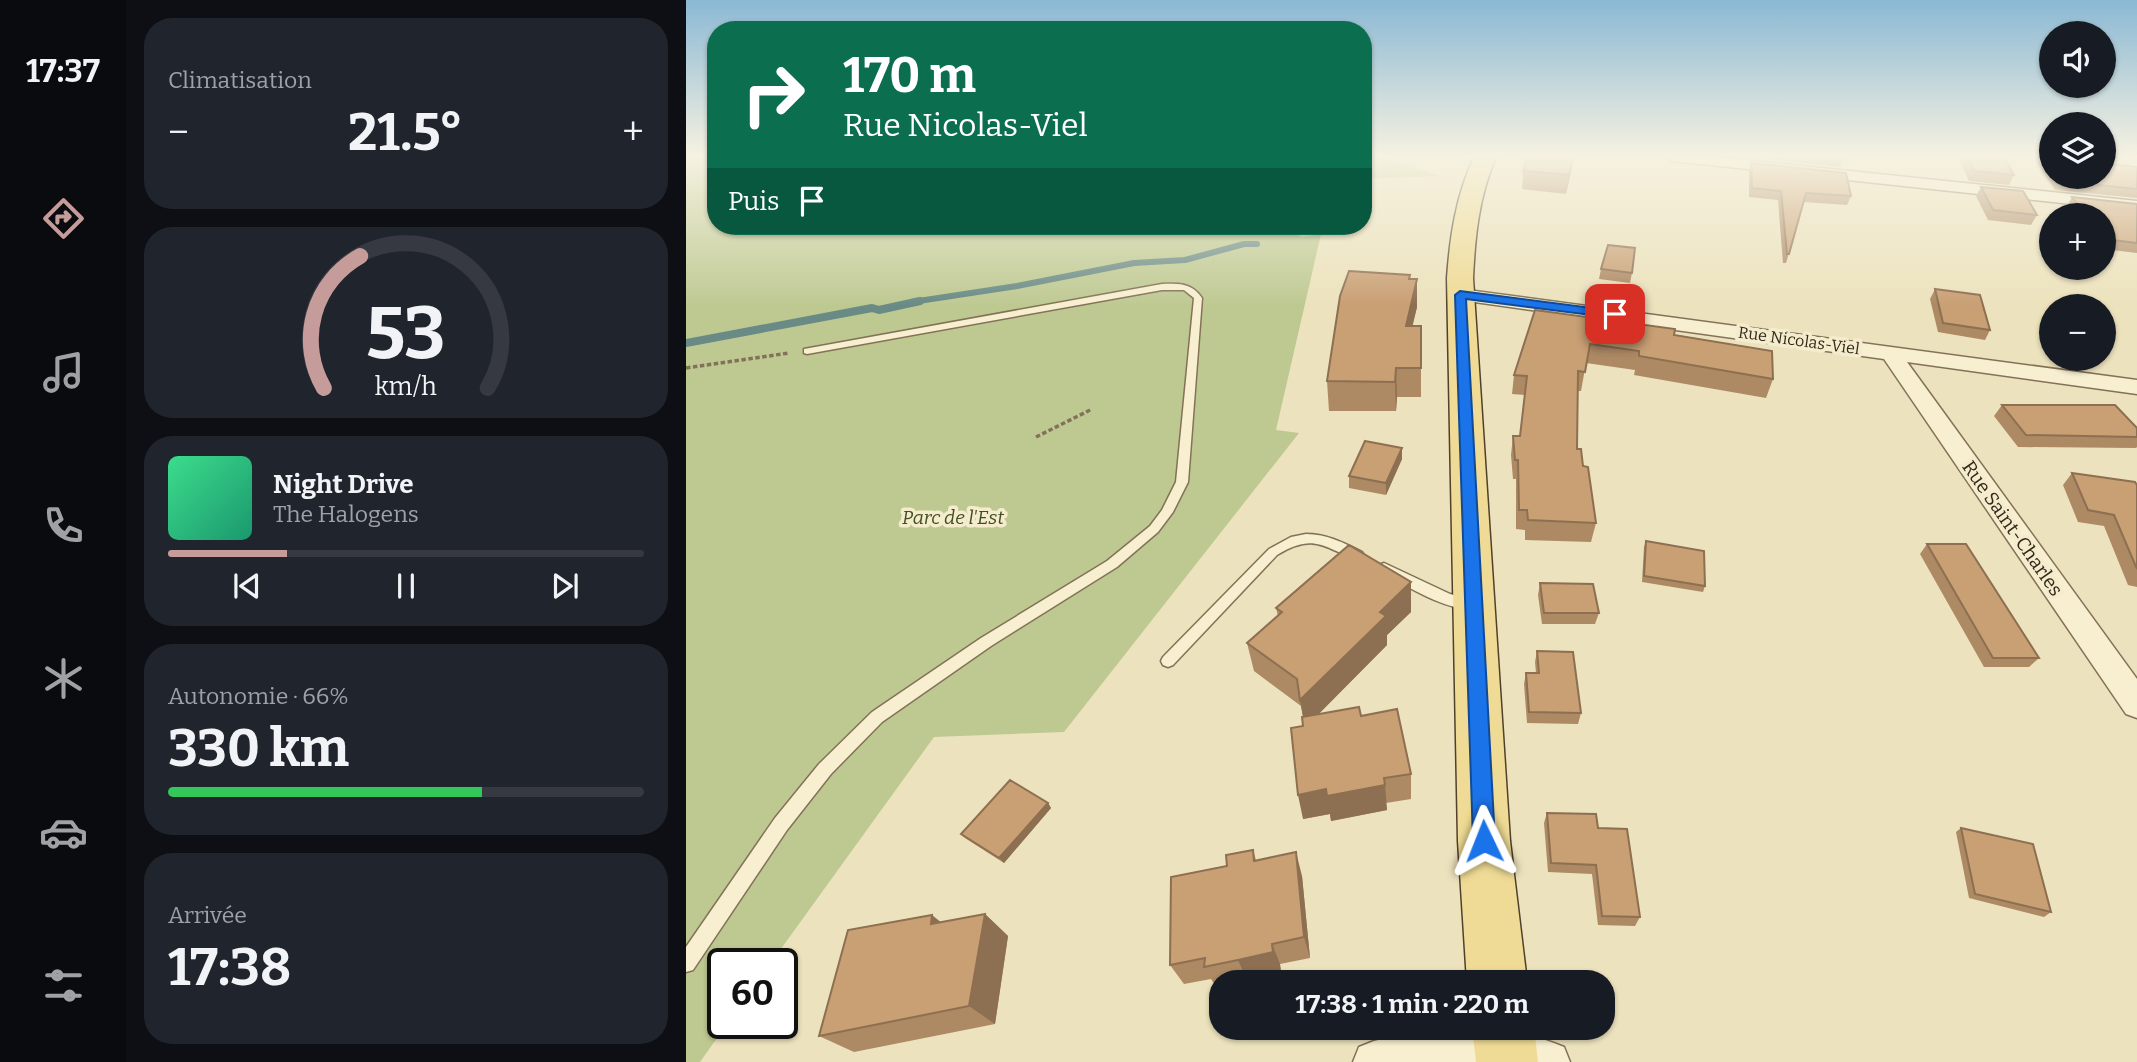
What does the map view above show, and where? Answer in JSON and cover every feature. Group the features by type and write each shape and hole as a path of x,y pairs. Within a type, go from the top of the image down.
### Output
{"main road":[{"path":"1468,207 1461,245 1460,295 1484,841 1496,970"}],"street":[{"name":"Rue Nicolas-Viel","path":"1460,295 2137,387"},
{"name":"Rue Saint-Charles","path":"1890,353 2137,704"},
{"path":"1374,1062 1447,1046 1516,1050"}],"lane":[{"path":"686,963 781,824 825,769 877,717 986,642 1112,564 1161,520 1182,482 1198,298 1195,292 1187,288 1161,287 807,351"},
{"path":"1168,661 1273,552 1286,542 1302,537 1318,537 1332,542 1447,599 1472,604"}],"path":[{"path":"686,368 807,351"},
{"path":"1036,437 1092,409"}],"green space":[{"name":"Parc de l'Est","path":"686,207 707,207 707,235 1321,235 1276,430 1299,433 1064,732 934,737 782,948 707,948 707,1039 716,1039 700,1062 686,1062"}],"building":[{"path":"1782,207 1802,207 1789,254"},
{"path":"1991,207 2032,207 2037,215 1993,210"},
{"path":"2116,207 2137,207 2137,243 2116,240"},
{"path":"1608,245 1635,248 1632,273 1601,269"},
{"path":"1349,271 1410,275 1409,279 1417,279 1406,326 1421,326 1421,368 1396,368 1395,382 1327,381 1340,296"},
{"path":"1935,289 1980,295 1990,330 1943,323"},
{"path":"1535,310 1675,329 1674,335 1772,351 1773,379 1639,356 1639,351 1590,344 1585,372 1578,371 1577,449 1581,449 1583,466 1588,467 1596,523 1528,520 1527,510 1519,510 1518,460 1515,460 1513,436 1520,436 1527,376 1514,375"},
{"path":"2002,405 2115,405 2137,428 2137,437 2026,435"},
{"path":"1365,441 1402,448 1386,483 1349,476"},
{"path":"2072,473 2135,482 2137,569 2114,515 2088,510"},
{"path":"1646,541 1704,551 1705,586 1644,576"},
{"path":"1927,544 1966,544 2039,658 1993,658"},
{"path":"1349,545 1411,582 1380,612 1386,616 1300,700 1297,679 1247,643 1282,612 1276,608"},
{"path":"1540,583 1593,584 1599,613 1544,613"},
{"path":"1537,651 1573,652 1581,713 1529,712 1526,673 1539,673"},
{"path":"1359,707 1361,716 1397,709 1411,774 1384,778 1385,785 1327,796 1326,789 1298,795 1291,728 1303,726 1302,717"},
{"path":"1010,780 1048,803 999,858 961,834"},
{"path":"1547,813 1596,814 1598,828 1627,829 1640,917 1602,916 1596,865 1551,863"},
{"path":"1961,828 2033,844 2051,912 1975,894"},
{"path":"1253,850 1254,861 1296,852 1304,937 1272,944 1273,952 1238,960 1204,967 1205,958 1170,965 1171,877 1227,866 1226,855"},
{"path":"985,914 969,1006 819,1036 848,930 932,915 931,924"}],"waterway":[{"path":"912,302 1017,286 1134,263 1185,260 1244,244 1257,244"},
{"path":"686,343 920,301"}],"route":[{"path":"1484,841 1460,295 1615,314"}]}
